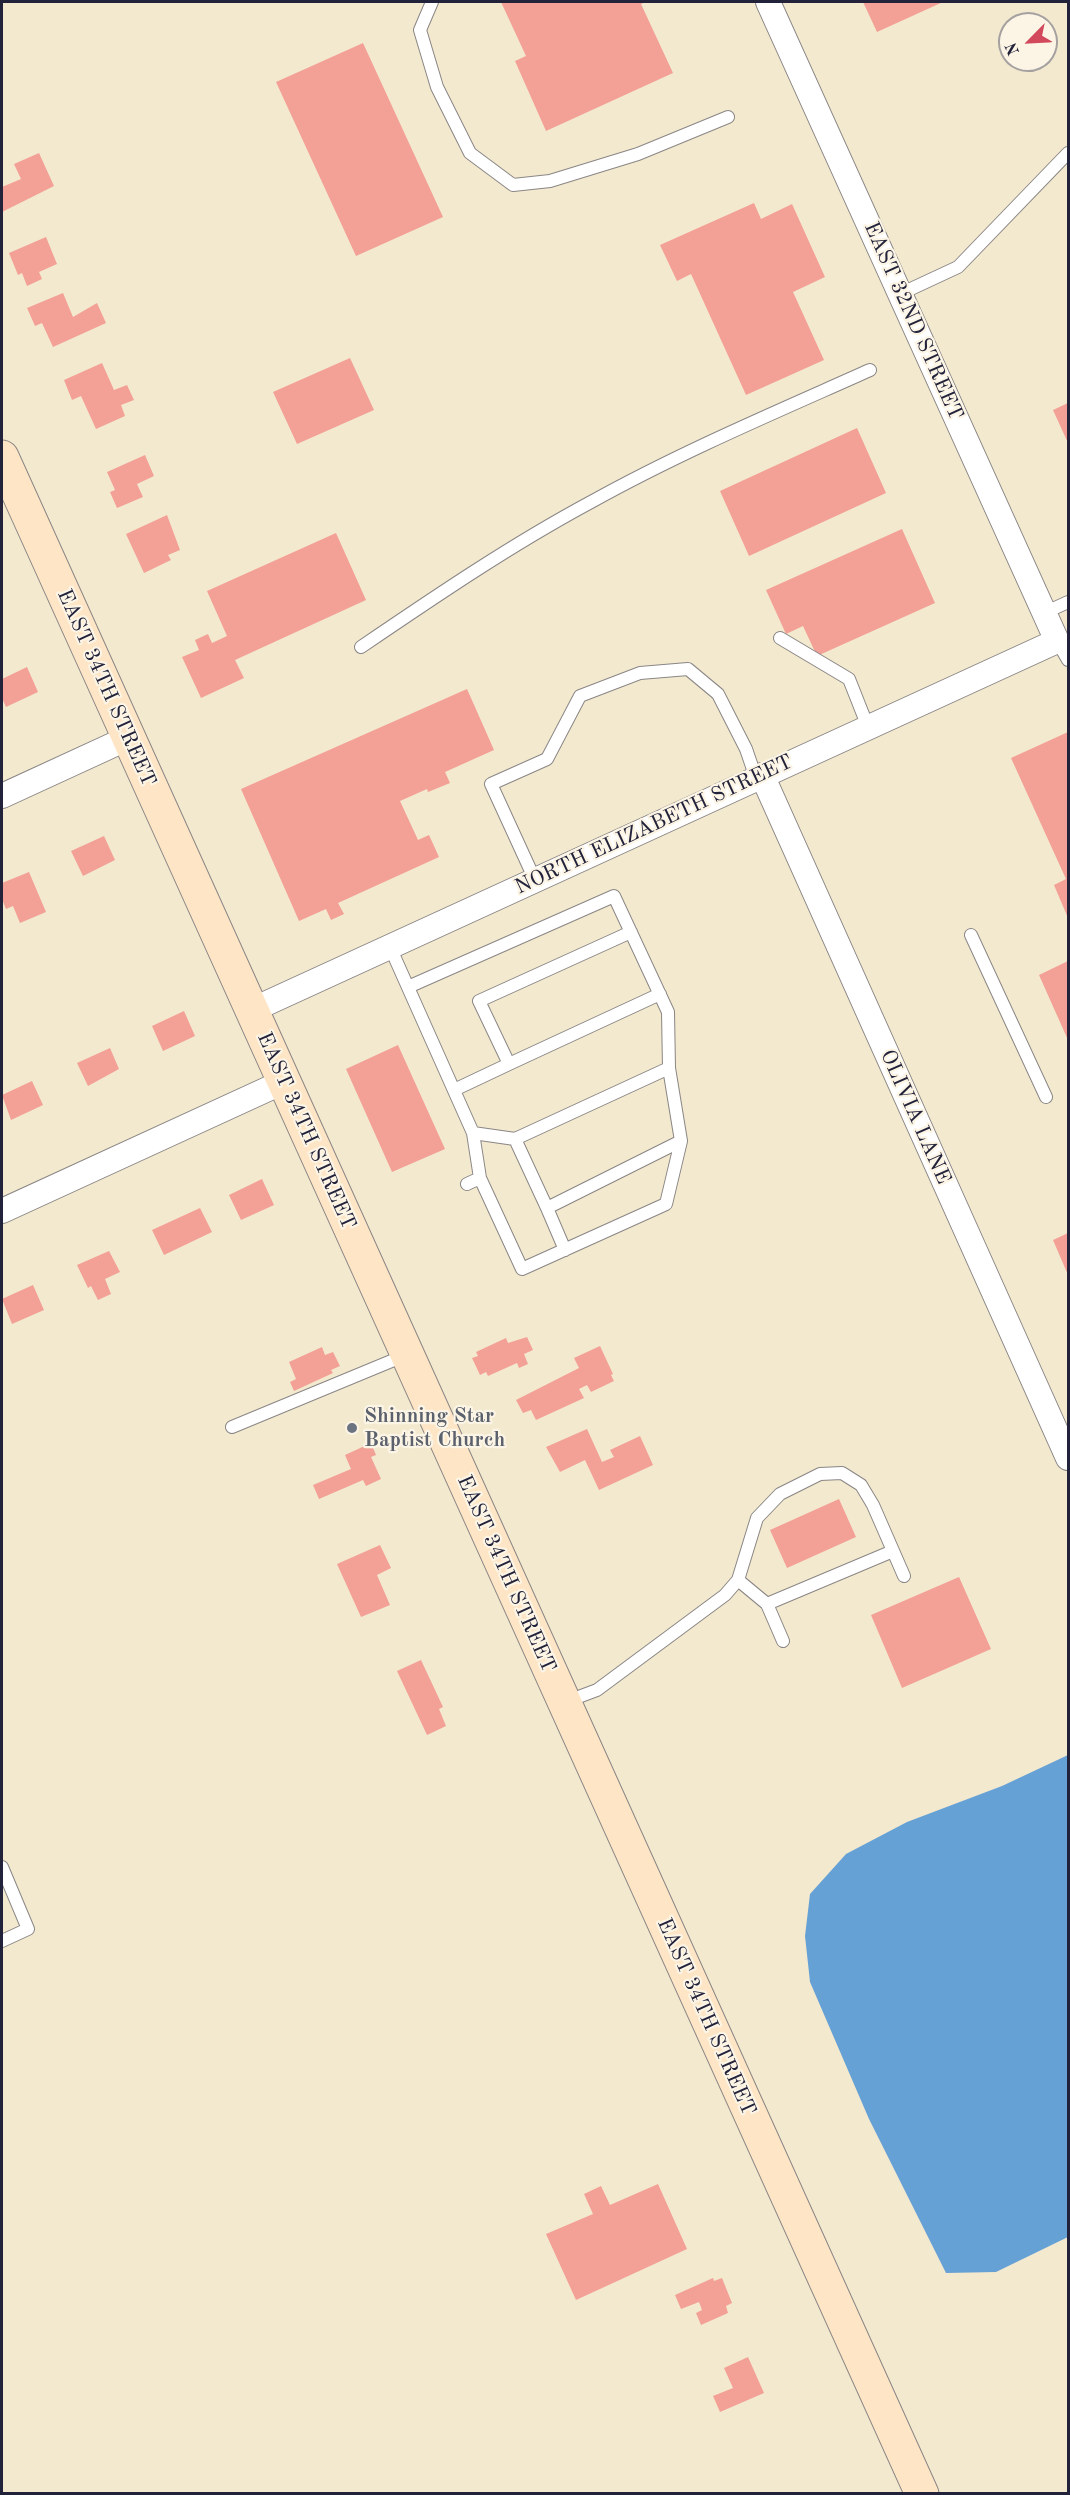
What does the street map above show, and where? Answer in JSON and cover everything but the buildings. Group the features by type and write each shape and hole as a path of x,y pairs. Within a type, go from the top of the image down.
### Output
{"main road":[{"name":"EAST 34TH STREET","path":"2,457 922,2493"}],"street":[{"name":"EAST 32ND STREET","path":"768,2 1044,613 1063,650"},
{"name":"NORTH ELIZABETH STREET","path":"252,1010 868,727 1063,650"},
{"path":"2,796 128,738"},
{"name":"OLIVIA LANE","path":"759,777 1068,1458"},
{"path":"2,1211 284,1082"}],"lane":[{"path":"432,2 420,30 437,87 470,153 513,185 550,181 638,154 728,117"},
{"path":"900,294 958,267 1068,153"},
{"path":"361,647 467,574 591,501 691,451 870,370"},
{"path":"1044,613 1068,602"},
{"path":"780,638 849,679 868,727"},
{"path":"535,880 490,783 547,759 580,696 640,673 688,669 718,694 759,777"},
{"path":"390,947 473,1133 480,1178 522,1269 666,1204 681,1141 669,1068 669,1012 614,896 408,987"},
{"path":"509,1064 479,1001 631,932"},
{"path":"971,935 1046,1097"},
{"path":"454,1090 660,994"},
{"path":"473,1133 515,1139 669,1068"},
{"path":"515,1139 565,1250"},
{"path":"547,1208 681,1141"},
{"path":"467,1184 480,1178"},
{"path":"232,1427 407,1355"},
{"path":"564,1702 597,1690 725,1595 738,1580 758,1518 780,1494 820,1474 842,1473 861,1485 873,1505 904,1576"},
{"path":"767,1604 892,1551"},
{"path":"738,1580 767,1604 783,1641"},
{"path":"2,1867 28,1929 2,1941"}],"water":[{"path":"1068,1755 1068,2237 996,2272 946,2273 869,2119 810,1982 805,1936 810,1894 846,1854 907,1822 1002,1786"}],"place":[{"name":"Shinning Star Baptist Church","path":"352,1428"}]}
